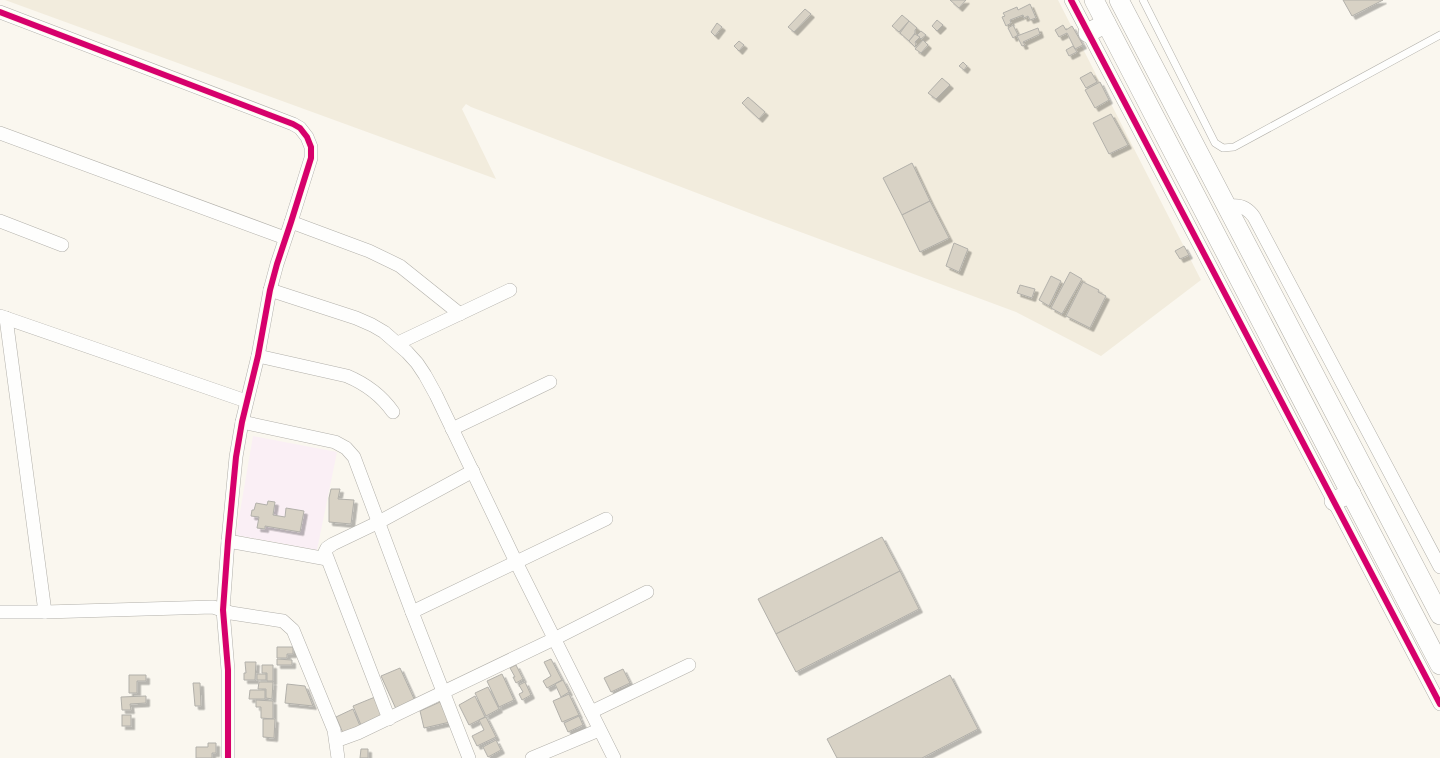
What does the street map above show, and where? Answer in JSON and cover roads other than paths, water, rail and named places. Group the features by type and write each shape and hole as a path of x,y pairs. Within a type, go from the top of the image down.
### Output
{"main road":[{"path":"1094,0 1342,497 1440,664"},
{"path":"1119,0 1440,615"},
{"path":"1088,33 1106,23"}],"street":[{"path":"1071,0 1342,497 1440,704"},
{"path":"0,12 293,124 300,128 309,142 311,158 270,290 258,356 246,401 236,457 223,610 228,670 228,758"},
{"path":"0,133 285,238"},
{"path":"1227,207 1242,207 1254,217 1440,567"},
{"path":"0,221 62,245"},
{"path":"292,222 369,251 400,266 460,314"},
{"path":"270,290 372,324 398,343 417,363 425,375 473,471 516,562 614,758"},
{"path":"398,343 510,290"},
{"path":"45,612 3,317 246,401"},
{"path":"258,356 347,376 358,380 377,394 393,412"},
{"path":"452,429 550,382"},
{"path":"242,422 329,440 341,444 354,457 468,758"},
{"path":"389,719 325,552 332,544 378,522 473,471"},
{"path":"412,612 606,520"},
{"path":"228,541 327,559"},
{"path":"336,741 389,719 647,592"},
{"path":"0,612 213,607 232,613 283,621 291,627 295,633 330,720 336,741 338,758"},
{"path":"591,712 688,665"},
{"path":"532,758 547,755 599,730"}],"lane":[{"path":"1143,0 1215,143 1223,148 1234,146 1440,35"}]}
